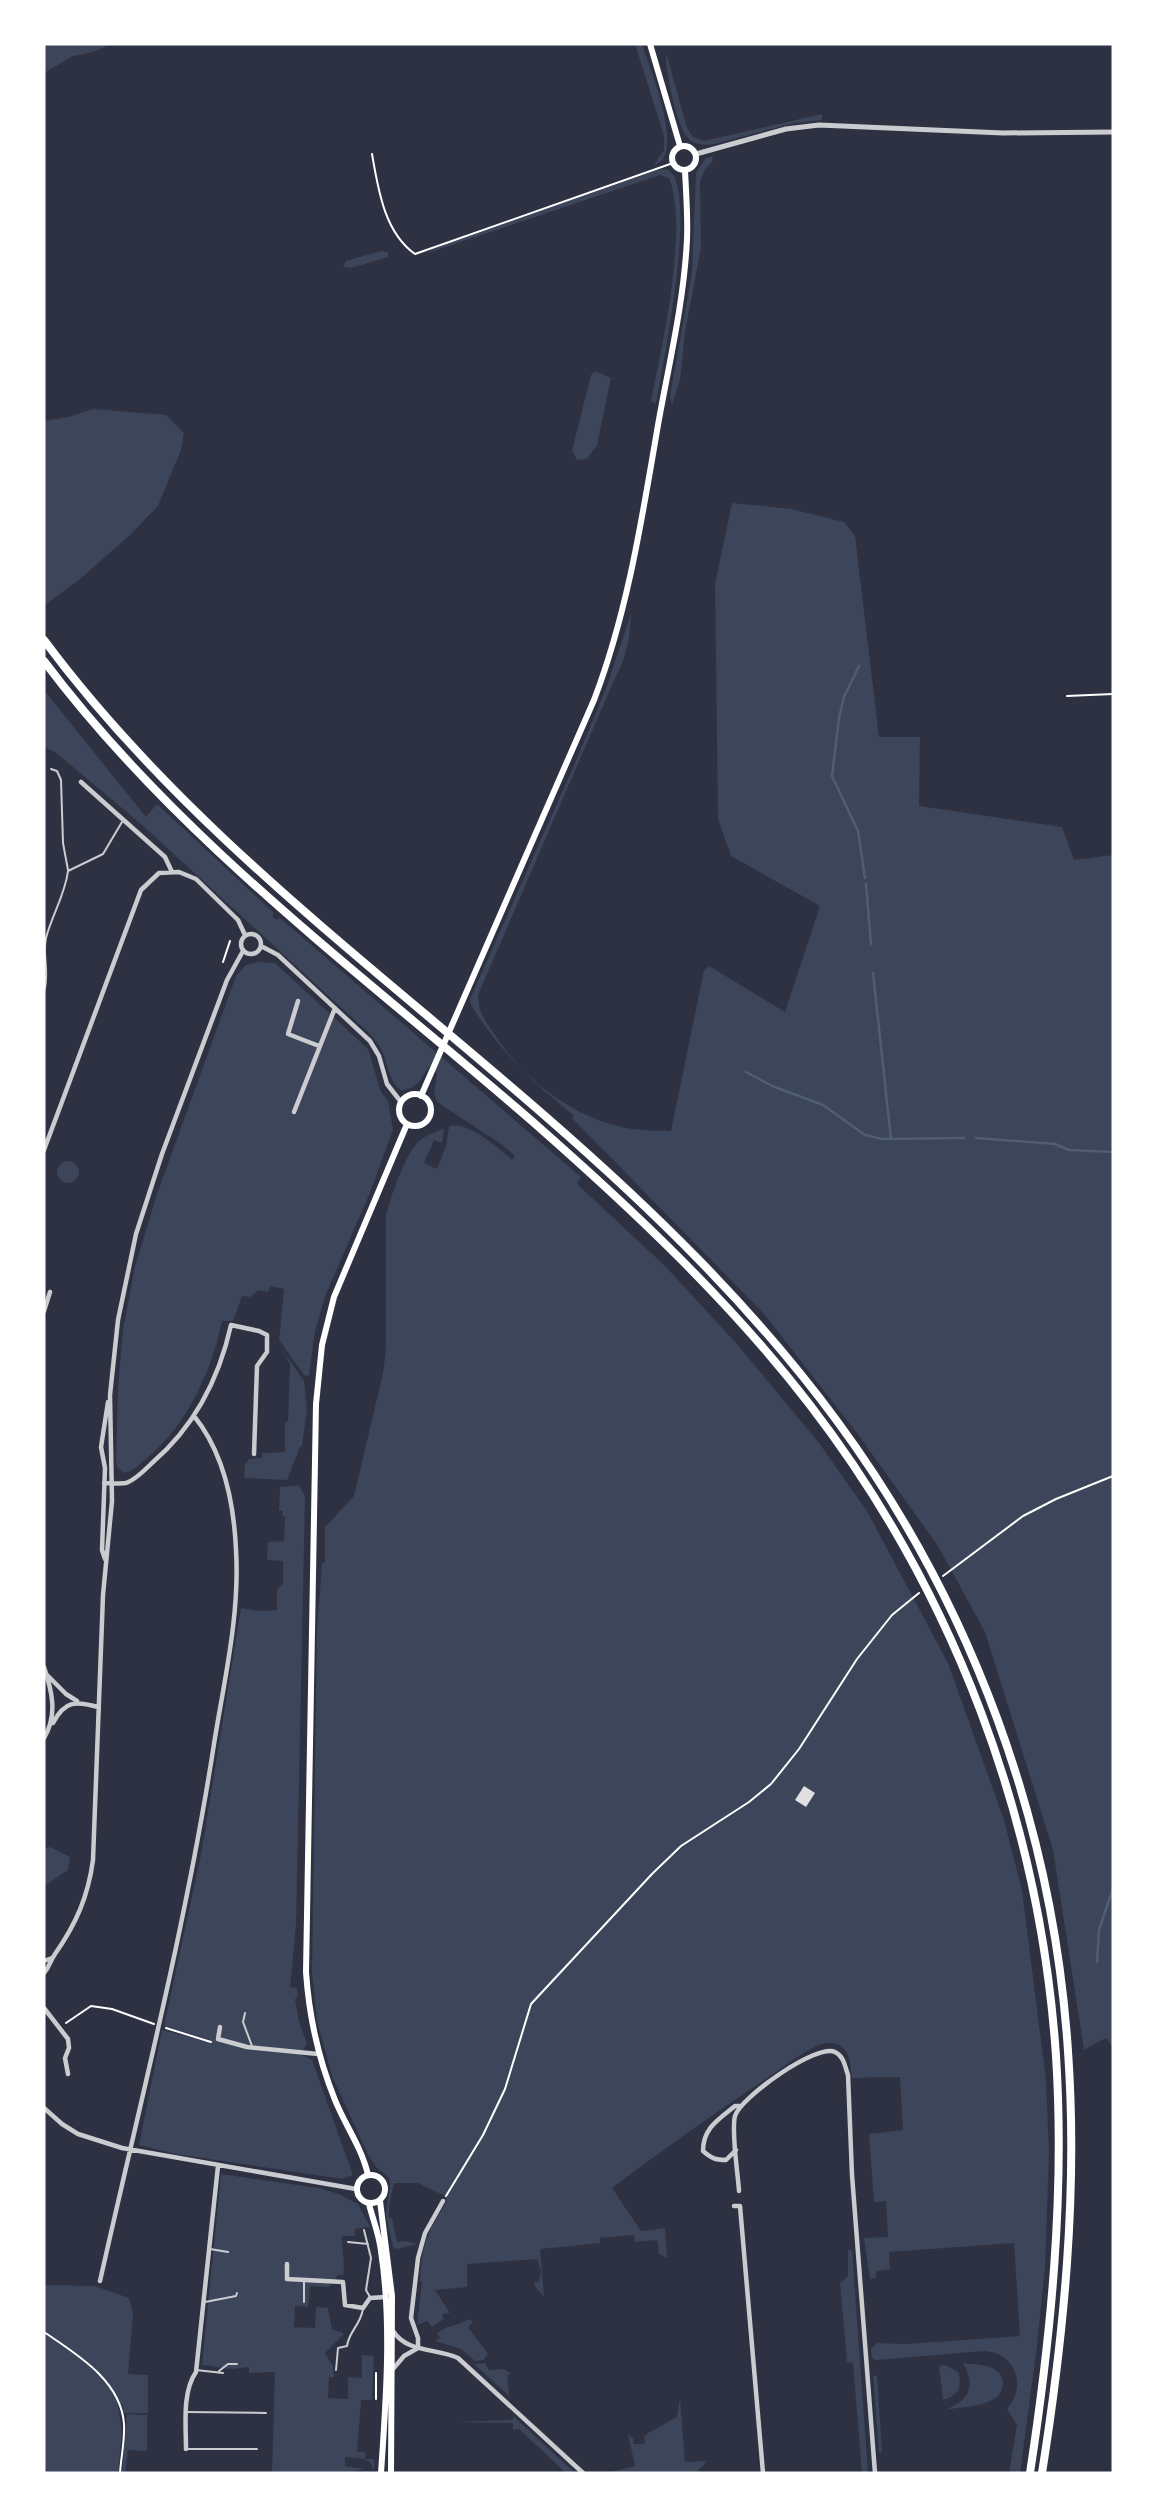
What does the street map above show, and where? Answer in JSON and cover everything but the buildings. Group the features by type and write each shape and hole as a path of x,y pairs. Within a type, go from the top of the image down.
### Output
{"highway":[{"path":"44,640 119,733 218,834 575,1142 703,1264 775,1343 835,1417 881,1485 924,1557 976,1664 1017,1775 1041,1867 1062,1984 1070,2091 1070,2209 1061,2328 1042,2473"},
{"path":"44,662 125,759 209,843 567,1152 695,1273 773,1360 825,1425 871,1493 913,1563 964,1669 1004,1778 1031,1880 1049,1985 1058,2090 1058,2196 1050,2314 1030,2473"}],"main road":[{"path":"650,44 680,146"},
{"path":"680,146 690,147 696,154 694,164 685,170 673,163 673,153 680,146"},
{"path":"421,1096 594,700 612,652 626,602 679,310 687,240 685,170"},
{"path":"408,1096 421,1096 429,1103 428,1118 421,1124 407,1124 399,1114 401,1101 408,1096"},
{"path":"368,2175 318,2054 307,1989 305,1951 313,1533 319,1366 325,1328 337,1290 407,1124"},
{"path":"380,2201 369,2204 361,2200 356,2189 360,2180 368,2175 375,2175 384,2182 385,2193 380,2201 391,2273 393,2331 391,2473"},
{"path":"369,2204 379,2237 386,2297 382,2473"}],"street":[{"path":"696,154 786,129 819,125 1003,133 1113,132"},
{"path":"80,782 165,857 172,872"},
{"path":"44,1150 141,890 159,873 179,872 196,879 238,920 246,935"},
{"path":"246,935 256,935 261,946 278,955 374,1046 387,1084 401,1101"},
{"path":"105,1560 102,1550 102,1434 110,1395 119,1311 140,1223 162,1154 227,980 243,951 241,941 246,935"},
{"path":"243,951 256,953 261,946"},
{"path":"298,1000 288,1034 319,1046"},
{"path":"295,1112 335,1008"},
{"path":"44,1311 50,1292"},
{"path":"104,1483 125,1483 143,1471 162,1455 194,1416 214,1379 231,1325 267,1335 267,1352 257,1366 254,1454"},
{"path":"44,1973 51,1966 52,1958 77,1919 89,1884 93,1860 105,1560 111,1526 110,1395"},
{"path":"100,2281 197,1846 235,1602 236,1549 230,1499 215,1451 205,1429 194,1416"},
{"path":"44,1667 54,1705 51,1726"},
{"path":"46,1674 78,1702 98,1707"},
{"path":"44,1738 62,1709 78,1702"},
{"path":"44,1961 52,1958"},
{"path":"44,2008 68,2039 69,2048 65,2058 68,2074"},
{"path":"220,2027 218,2039 252,2047 318,2054"},
{"path":"739,2191 734,2118 740,2106 753,2092 816,2053 829,2050 838,2053 848,2075 852,2175 875,2473"},
{"path":"736,2150 726,2160 717,2160 703,2151 703,2142 708,2128 735,2106 740,2106"},
{"path":"44,2108 78,2134 130,2150 356,2189"},
{"path":"186,2449 190,2381 197,2370 218,2166"},
{"path":"418,2348 411,2318 418,2258 425,2233 443,2202"},
{"path":"734,2206 740,2206 763,2473"},
{"path":"287,2264 287,2279 343,2282 345,2305 363,2308 370,2298 386,2297"},
{"path":"393,2331 405,2343 445,2352 458,2358 583,2473"},
{"path":"393,2369 404,2356 418,2348"}],"lane":[{"path":"44,992 48,979 45,946 65,891 68,871 63,843 61,780 57,771 51,769"},
{"path":"68,871 103,854 123,821"},
{"path":"245,2013 243,2022 252,2047"},
{"path":"364,2230 371,2258 366,2290 370,2298"},
{"path":"348,2242 369,2244"},
{"path":"209,2249 228,2252"},
{"path":"303,2302 304,2280"},
{"path":"204,2302 236,2296 237,2293"},
{"path":"336,2370 338,2348 347,2346 348,2336 361,2322 363,2308"},
{"path":"218,2372 228,2364 237,2364"},
{"path":"197,2370 223,2373"},
{"path":"187,2412 267,2413"},
{"path":"186,2449 257,2449"}],"path":[{"path":"372,154 380,196 394,231 415,254 673,163"},
{"path":"1067,696 1113,694"},
{"path":"223,962 230,941"},
{"path":"962,1561 1023,1517 1056,1499 1113,1476"},
{"path":"443,2202 483,2135 505,2089 531,2004 681,1846 749,1802 771,1784 799,1749 857,1659 903,1605"},
{"path":"60,2028 91,2006 112,2009 211,2042 218,2039"},
{"path":"44,2332 88,2364 116,2396 124,2423 120,2473"},
{"path":"376,2372 376,2399"}],"shaded area":[{"path":"44,44 111,44 93,52 73,56 46,72"},
{"path":"635,44 642,44 658,90 667,129 667,146 663,158 654,165 664,150 664,136"},
{"path":"666,52 687,128 693,137 704,141 822,114 822,120 795,123 714,144 694,142 688,138 679,122 669,84"},
{"path":"712,156 713,161 705,169 700,182 701,248 685,332 680,380 672,405 670,396 692,272 696,173 705,159"},
{"path":"666,169 676,181 680,205 680,239 671,318 656,404 651,401 667,319 675,256 674,200 669,178 660,175 422,255 452,241"},
{"path":"381,251 388,252 388,257 351,268 343,267 346,261"},
{"path":"595,371 611,378 597,445 587,459 577,460 572,451 591,375"},
{"path":"93,409 166,415 184,433 181,450 158,506 80,579 44,606 44,421"},
{"path":"732,503 791,509 844,522 855,536 879,737 920,737 919,806 1062,827 1074,860 1113,855 1113,2048 1106,2038 1084,2050 1053,1850 985,1632 938,1546 857,1433 765,1315 573,1119 573,1115 523,1070 556,1097 593,1118 638,1130 671,1131 704,970 709,966 785,1012 820,906 731,856 718,819 715,584"},
{"path":"631,613 629,639 622,662 478,995 486,1022 508,1053 481,1021 470,999 575,763 607,686"},
{"path":"44,690 146,817 157,804 274,913 272,916 277,920 280,918 581,1177 577,1184 665,1266 737,1344 819,1443 867,1511 948,1663 1004,1820 1022,1890 1046,2080 1049,2153 1045,2268 1020,2473 1009,2473 1017,2425 1007,2409 1013,2400 1017,2381 1011,2364 1004,2358 984,2351 876,2360 872,2358 871,2349 877,2343 905,2344 1020,2336 1014,2243 889,2252 890,2269 876,2271 876,2278 870,2279 864,2238 888,2237 886,2201 874,2202 869,2134 903,2130 900,2077 852,2078 848,2054 845,2049 835,2044 822,2044 799,2056 612,2188 641,2231 665,2228 667,2258 659,2254 657,2240 635,2242 634,2235 600,2238 600,2243 540,2249 544,2297 534,2285 539,2282 541,2272 537,2259 467,2264 467,2287 435,2290 450,2313 442,2314 444,2319 432,2327 427,2321 417,2325 424,2248 430,2230 447,2201 443,2195 418,2183 394,2183 389,2218 392,2218 397,2242 417,2244 397,2249 393,2247 386,2215 390,2183 388,2177 368,2155 332,2076 317,2021 312,1973 317,1629 322,1563 325,1563 325,1527 354,1496 383,1373 386,1350 386,1216 409,1155 422,1139 444,1128 442,1143 434,1140 424,1163 437,1169 446,1146 449,1127 456,1126 482,1136 512,1160 515,1156 437,1102 434,1093 437,1073 429,1066 413,1087 402,1091 397,1087 391,1078 381,1048 369,1033 141,824 55,752 44,747"},
{"path":"275,963 368,1049 381,1092 388,1101 393,1130 369,1195 326,1294 315,1331 309,1376 304,1375 279,1340 284,1289 270,1286 268,1292 259,1290 250,1297 242,1296 233,1321 222,1321 204,1378 186,1413 162,1444 137,1467 124,1473 117,1467 116,1462 118,1388 123,1330 135,1266 157,1194 236,976 246,965"},
{"path":"68,1161 76,1164 79,1172 76,1180 68,1183 60,1180 57,1172 60,1164"},
{"path":"281,1348 304,1381 307,1409 302,1446 287,1480 244,1478 245,1463 248,1459 262,1458 262,1453 285,1452 290,1364"},
{"path":"299,1485 305,1497 296,1926 290,1987 297,1988 298,1996 295,1999 299,2022 307,2043 301,2054 312,2060 353,2175 342,2179 176,2154 139,2145 162,2030 210,2042 211,2040 164,2026 201,1855 241,1608 277,1610 277,1589 283,1584 283,1561 267,1560 268,1542 284,1541 285,1517 282,1516 283,1511 279,1510 280,1487"},
{"path":"50,1847 70,1857 68,1870 44,1886 44,1849"},
{"path":"221,2174 319,2188 339,2194 358,2204 370,2227 355,2229 355,2236 342,2236 343,2275 338,2275 329,2287 310,2286 308,2307 295,2306 294,2327 315,2328 316,2307 328,2308 332,2329 343,2333 325,2353 333,2366 334,2377 329,2377 328,2398 348,2399 348,2377 362,2378 362,2355 374,2356 372,2400 361,2400 357,2452 365,2452 365,2459 374,2459 374,2473 368,2461 345,2457 345,2466 364,2469 347,2473 272,2473 275,2372 249,2373 249,2367 232,2369 202,2365"},
{"path":"848,2250 852,2250 868,2473 862,2473 853,2363 847,2362 840,2283 848,2276"},
{"path":"44,2285 95,2286 129,2298 133,2314 128,2374 148,2375 148,2413 124,2413 122,2404 118,2405 122,2432 118,2473 44,2473"},
{"path":"469,2319 473,2322 468,2327 488,2354 484,2360 475,2361 461,2349 435,2341 440,2338 437,2333"},
{"path":"485,2363 489,2370 504,2369 511,2374 507,2375 509,2396 474,2364"},
{"path":"963,2363 995,2369 1002,2378 1002,2389 989,2402 944,2410 959,2403 968,2392 969,2379"},
{"path":"946,2365 958,2372 960,2382 956,2394 943,2400 939,2366"},
{"path":"877,2375 882,2452 879,2452 873,2376"},
{"path":"680,2398 685,2462 707,2461 696,2473 606,2473 635,2466 628,2434 633,2438 634,2444 645,2444 644,2437 648,2433 677,2417"},
{"path":"127,2414 147,2415 147,2451 128,2450 125,2473 122,2473"},
{"path":"513,2416 575,2473 566,2473 519,2429 513,2430 513,2423 453,2422 513,2420"}],"waterway":[{"path":"859,666 844,697 832,776 858,831 865,878"},
{"path":"866,884 871,944"},
{"path":"873,973 891,1139"},
{"path":"746,1072 772,1086 823,1105 865,1135 882,1139 964,1138"},
{"path":"976,1138 1055,1144 1069,1150 1113,1152"},
{"path":"1097,1962 1099,1930 1113,1888"}]}
